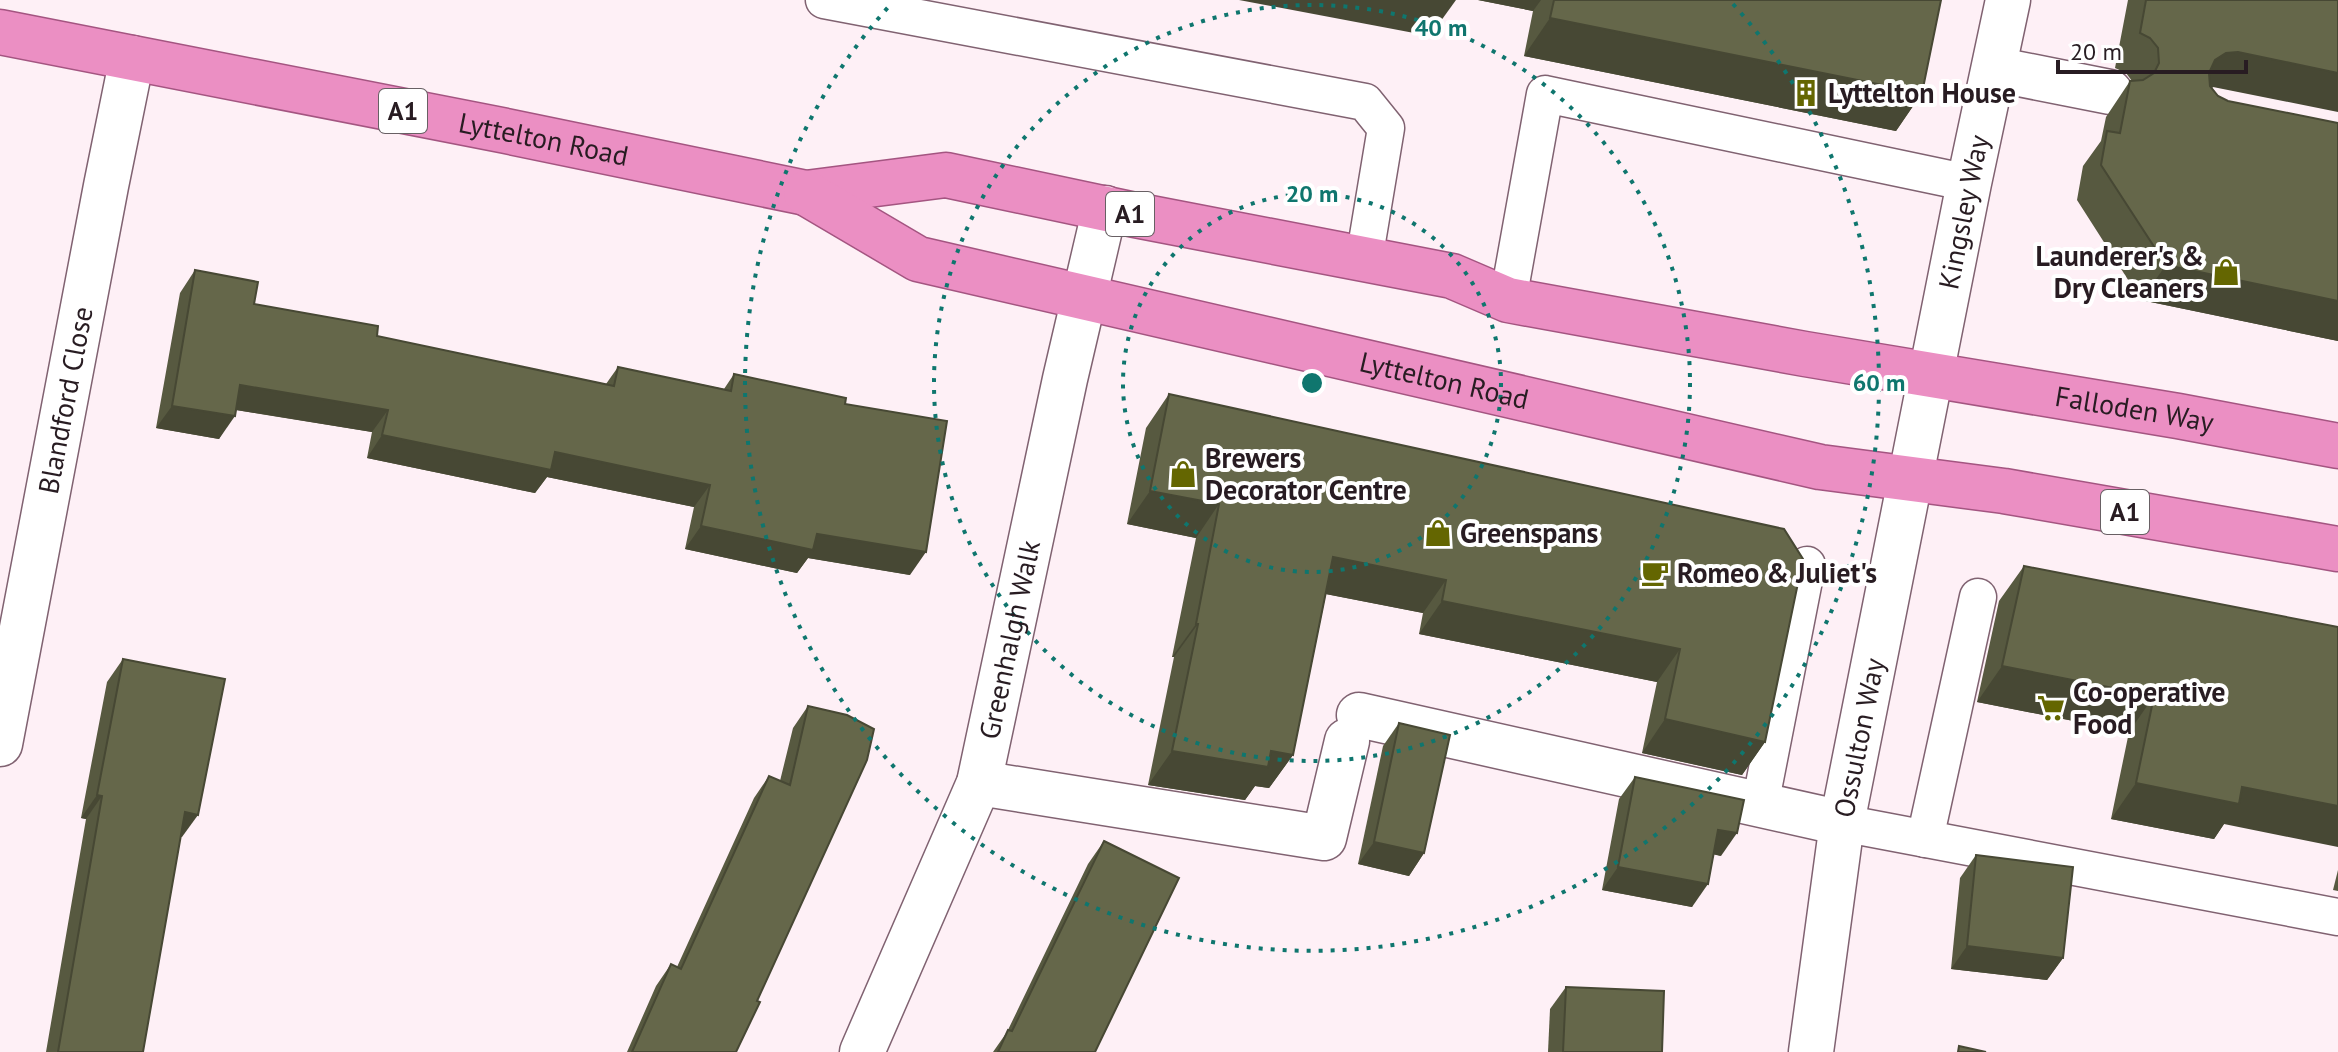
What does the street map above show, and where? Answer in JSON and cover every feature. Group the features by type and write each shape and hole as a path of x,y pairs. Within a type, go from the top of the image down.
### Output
{"highway":[{"name":"Lyttelton Road","path":"0,32 806,193 918,259 1820,467 1912,479"},
{"name":"Lyttelton Road","path":"806,193 946,175 1452,276 1508,300 1933,374"},
{"name":"Falloden Way","path":"1933,374 2338,446"},
{"name":"A1","path":"1912,479 2004,491 2338,549"}],"street":[{"name":"Kingsley Way","path":"1923,424 2008,0"},
{"name":"Blandford Close","path":"0,744 132,58"},
{"path":"1994,69 2110,92"},
{"name":"Greenhalgh Walk","path":"862,1052 979,783 1065,379 1105,208"},
{"name":"Ossulton Way","path":"1811,1052 1842,823 1923,424"},
{"path":"979,783 1324,838 1353,728 1842,823"}],"lane":[{"path":"824,0 1365,102 1386,128 1364,260"},
{"path":"1508,300 1545,94 1969,183"},
{"path":"1760,805 1807,565"},
{"path":"1925,839 1978,597"},
{"path":"1842,823 2338,917"}],"building":[{"path":"1554,0 1941,0 1922,93 1550,18"},
{"path":"2146,0 2338,0 2338,73 2238,52 2226,53 2215,60 2209,73 2210,86 2218,96 2228,101 2338,123 2338,301 2166,265 2101,165 2107,131 2120,133 2130,81 2143,80 2154,73 2159,63 2158,48 2150,38 2140,33"},
{"path":"195,270 258,282 254,304 378,326 377,336 614,386 618,367 731,391 734,374 846,398 845,404 947,421 926,552 817,534 813,550 701,526 710,485 555,452 551,470 382,435 388,410 240,385 235,416 172,406"},
{"path":"1169,394 1784,529 1803,559 1765,742 1665,719 1680,649 1442,601 1446,580 1333,557 1293,755 1271,751 1268,767 1172,751 1219,504 1150,491"},
{"path":"2024,566 2338,627 2338,806 2242,787 2239,804 2136,783 2154,696 2002,666"},
{"path":"123,659 225,679 198,815 185,812 143,1052 58,1052 102,796 97,795"},
{"path":"808,706 847,715 874,729 867,760 736,1052 632,1052 671,964 681,969 769,776 790,785"},
{"path":"1399,723 1450,735 1424,853 1374,842"},
{"path":"1635,777 1744,800 1737,833 1718,830 1708,884 1618,867"},
{"path":"1104,841 1179,878 1095,1052 998,1052 1008,1030 1012,1031"},
{"path":"1976,855 2073,867 2063,958 1967,946"},
{"path":"1566,987 1664,991 1662,1052 1563,1052"},
{"path":"1959,1046 1986,1052 1958,1052"}],"place":[{"name":"Lyttelton House","path":"1806,93"},
{"name":"Launderer's & Dry Cleaners","path":"2226,272"},
{"name":"Brewers Decorator Centre","path":"1183,474"},
{"name":"Greenspans","path":"1438,533"},
{"name":"Romeo & Juliet's","path":"1655,573"},
{"name":"Co-operative Food","path":"2051,708"}]}
